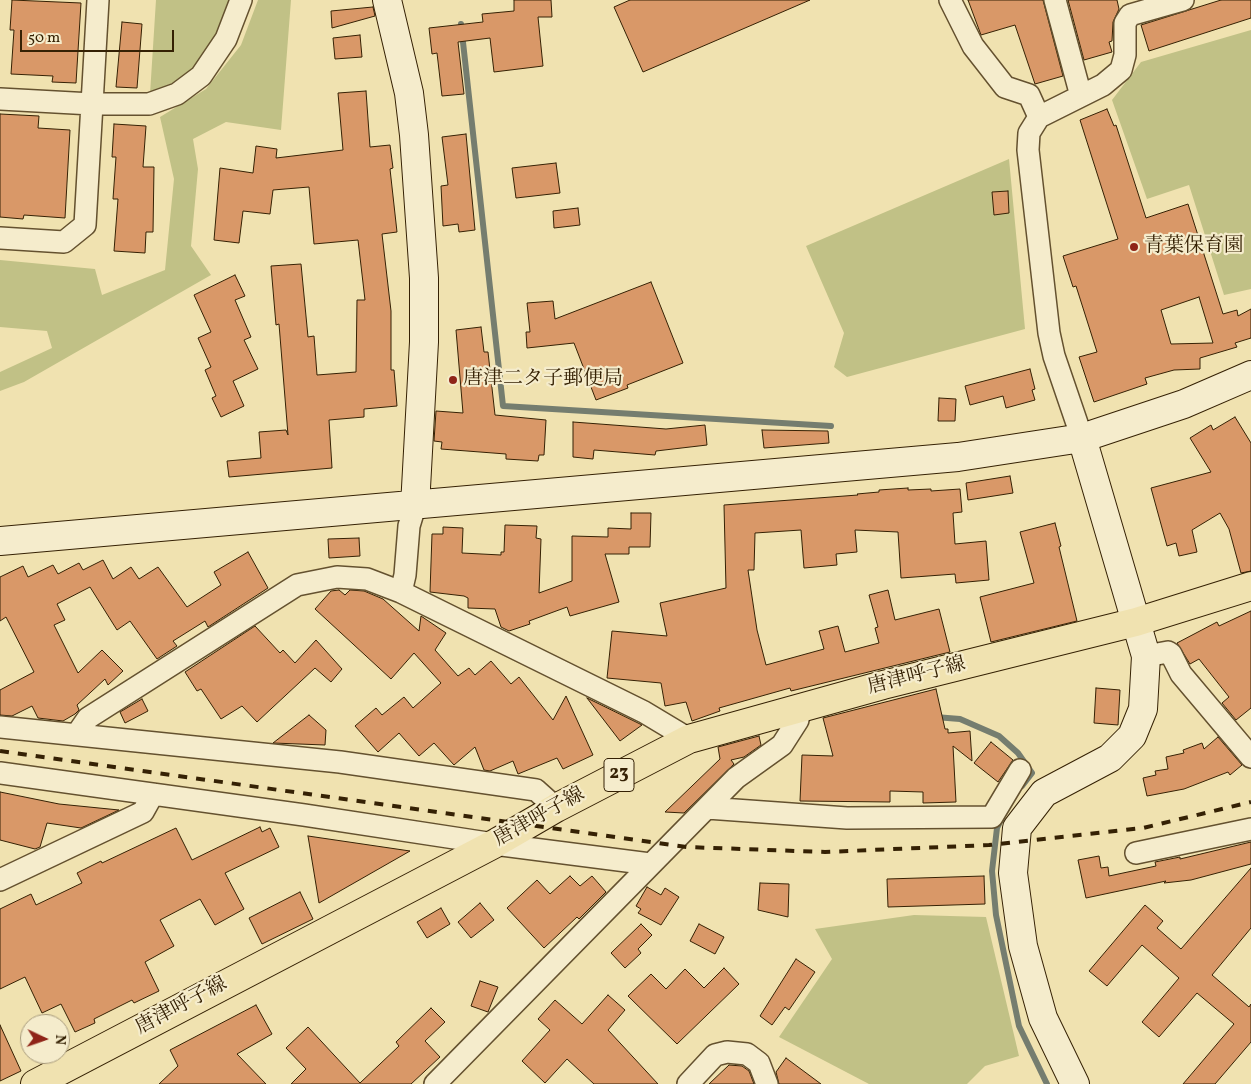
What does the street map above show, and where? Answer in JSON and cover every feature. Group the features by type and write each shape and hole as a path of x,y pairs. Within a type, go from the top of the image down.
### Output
{"main road":[{"name":"唐津呼子線","path":"35,1084 494,844 556,808 689,739 799,708 1136,622 1251,586"}],"street":[{"path":"0,238 64,242 85,225 98,0"},
{"path":"0,99 92,104 149,104 177,94 201,76 226,39 241,0"},
{"path":"387,0 409,93 414,135 424,278 424,342 415,506 409,526 405,576 401,592"},
{"path":"950,0 973,46 1005,88 1029,95 1039,117"},
{"path":"1055,0 1081,96"},
{"path":"1075,1084 1043,1018 1023,946 1013,873 1016,828 1044,793 1110,758 1132,736 1143,710 1146,656 1082,438 1054,356 1049,334 1028,150 1029,133 1039,117 1103,85 1121,70 1125,55 1124,23 1130,15 1183,0"},
{"path":"0,541 958,457 1082,438 1184,404 1251,375"},
{"path":"77,734 88,718 297,585 337,576 367,579 401,592 644,712 689,739"},
{"path":"1146,656 1168,652 1171,654 1181,674 1251,757"},
{"path":"435,1084 736,778 782,745 798,720 799,708"},
{"path":"0,727 340,762 536,790 556,808"},
{"path":"707,808 847,818 992,817 1020,770"},
{"path":"0,773 494,844 650,864"},
{"path":"0,880 143,812 153,794"},
{"path":"1136,854 1251,829"},
{"path":"688,1084 715,1055 728,1052 746,1054 759,1063 767,1084"}],"green space":[{"path":"156,0 232,0 220,34 193,73 150,94"},
{"path":"258,0 291,0 281,130 226,122 193,139 198,169 191,246 211,275 24,382 0,391 0,372 52,348 47,331 0,327 0,260 95,269 102,295 165,270 174,179 160,117 206,89 241,45"},
{"path":"1251,30 1251,289 1224,295 1189,185 1147,199 1112,100 1141,62"},
{"path":"1009,159 1025,329 847,377 834,367 844,333 806,246"},
{"path":"914,915 986,917 1019,1056 985,1066 967,1084 869,1084 779,1037 832,959 815,929"}],"building":[{"path":"12,0 81,3 76,83 52,82 53,76 11,74 14,30 10,30"},
{"path":"514,0 551,0 552,17 538,17 543,66 494,72 490,38 458,42 464,94 442,96 437,53 432,54 429,28 483,22 482,14 514,11"},
{"path":"630,0 810,0 643,72 614,7"},
{"path":"968,0 1043,0 1063,76 1035,84 1015,25 981,35"},
{"path":"1068,0 1117,0 1119,9 1113,22 1112,41 1109,42 1112,52 1084,60"},
{"path":"1221,0 1251,0 1251,18 1149,51 1141,25"},
{"path":"373,7 375,16 332,28 331,11"},
{"path":"122,22 142,24 137,88 116,87"},
{"path":"360,35 362,57 335,59 333,38"},
{"path":"366,91 370,147 390,145 393,168 390,169 397,232 382,234 391,311 391,370 394,370 397,406 364,409 364,417 329,420 332,468 229,477 227,461 261,458 259,432 286,430 288,435 279,324 276,325 271,266 301,264 308,337 314,336 317,375 356,372 357,300 365,300 358,240 314,244 309,187 273,190 270,214 243,211 239,243 214,240 220,168 253,173 256,146 277,149 276,158 343,150 338,93"},
{"name":"青葉保育園","path":"1107,109 1114,126 1116,125 1146,218 1188,204 1223,314 1237,310 1238,316 1251,309 1251,338 1235,343 1237,347 1200,358 1200,369 1174,370 1145,378 1147,384 1094,402 1079,357 1097,352 1076,286 1073,287 1063,256 1118,239 1080,120","holes":["1199,297 1213,343 1171,344 1161,310"]},
{"path":"0,114 39,116 38,128 70,130 65,218 24,215 23,219 0,217"},
{"path":"114,124 146,126 143,167 154,167 153,232 146,232 145,253 114,251 118,199 113,199 116,157 112,157"},
{"path":"466,134 475,230 459,232 458,224 443,226 441,186 448,185 442,137"},
{"path":"556,163 560,193 516,198 512,168"},
{"path":"1008,191 1009,213 994,215 992,192"},
{"path":"578,208 580,225 554,228 553,211"},
{"path":"235,275 245,296 235,300 251,337 244,340 258,369 233,381 244,406 221,417 212,398 216,396 205,370 211,367 198,338 211,332 194,295"},
{"path":"651,282 683,363 627,385 628,388 596,400 574,343 527,348 526,332 530,332 527,303 553,301 555,319"},
{"path":"481,327 484,352 488,352 495,415 546,420 544,455 539,455 538,461 506,459 506,454 441,449 442,442 434,441 436,411 463,413 456,330"},
{"path":"1030,369 1035,389 1032,390 1035,400 1006,408 1003,396 970,405 965,386"},
{"path":"939,398 956,399 955,421 938,421"},
{"path":"1235,417 1251,443 1251,571 1241,573 1229,529 1220,513 1192,530 1197,552 1179,556 1176,543 1167,546 1151,488 1211,472 1190,438 1211,425 1213,430"},
{"path":"573,422 666,429 705,425 707,445 656,451 655,455 594,450 593,459 573,457"},
{"path":"762,430 828,431 829,443 764,448"},
{"path":"1010,476 1013,493 968,500 966,483"},
{"path":"908,488 908,490 931,489 931,491 960,489 962,512 953,513 955,544 986,541 989,580 956,583 955,574 901,578 898,532 855,530 857,552 836,554 837,565 804,568 801,530 755,533 754,570 748,570 757,630 766,665 824,649 819,631 838,626 845,652 879,643 875,628 878,627 869,595 888,590 895,620 939,609 950,652 791,691 790,688 719,708 720,711 692,721 686,702 665,706 661,683 607,678 612,631 667,636 660,603 726,588 724,505 858,495 879,492 879,490"},
{"path":"631,513 651,513 650,547 629,547 629,554 605,554 619,602 570,616 567,607 529,621 530,624 509,631 501,627 495,609 468,608 468,598 464,596 430,592 432,534 443,534 443,527 463,528 462,553 501,555 501,552 504,552 505,525 537,526 536,538 541,539 539,593 572,581 572,536 608,537 608,528 631,529"},
{"path":"1055,523 1077,621 991,642 980,597 1034,583 1020,532"},
{"path":"359,538 360,556 329,558 328,539"},
{"path":"248,552 268,588 208,627 205,621 173,641 177,646 157,659 130,621 117,630 90,587 57,604 65,620 54,625 78,673 102,650 123,671 108,685 105,679 77,705 79,710 75,714 63,721 38,718 32,706 12,716 0,715 0,690 34,672 6,617 0,621 0,577 23,566 28,577 53,565 58,574 79,563 83,570 103,560 113,579 131,567 139,579 158,567 187,607 221,585 214,572"},
{"path":"339,590 345,595 350,590 364,591 383,599 419,631 421,616 446,633 435,650 458,676 469,668 475,675 491,661 511,684 519,677 553,720 566,696 593,755 563,769 557,758 518,774 513,761 490,771 484,770 475,747 454,765 434,743 419,756 399,733 378,752 355,726 376,708 382,715 404,697 413,708 441,683 414,653 391,679 315,609 331,591"},
{"path":"1251,611 1251,708 1236,720 1222,703 1229,697 1199,659 1190,664 1177,643 1217,622 1219,626"},
{"path":"255,626 280,653 283,650 295,663 316,640 342,669 331,682 315,668 257,722 242,706 221,719 201,689 197,691 185,672"},
{"path":"1096,688 1120,690 1118,725 1094,723"},
{"path":"936,689 945,729 948,729 948,733 970,731 972,761 953,746 956,802 923,803 923,792 890,791 890,802 800,801 802,755 833,756 823,718"},
{"path":"587,698 638,723 642,725 620,741"},
{"path":"142,699 148,711 125,723 120,712"},
{"path":"309,715 326,730 325,745 273,743"},
{"path":"759,736 761,745 744,757 731,760 734,764 684,813 665,812 720,759 718,747"},
{"path":"1218,737 1242,765 1230,775 1228,772 1184,789 1147,796 1143,778 1156,775 1155,771 1168,769 1166,757 1184,753 1183,750 1202,743 1204,749"},
{"path":"991,742 1013,760 998,782 974,763"},
{"path":"0,792 59,804 119,810 81,828 47,823 40,847 35,849 0,840"},
{"path":"260,827 262,832 270,828 279,847 225,873 244,909 215,925 200,899 160,920 174,946 145,962 159,991 134,1003 132,1000 94,1019 95,1023 75,1032 70,1022 70,1014 66,1014 61,1004 42,1013 25,977 0,989 0,909 31,894 36,905 82,883 77,873 176,828 192,860"},
{"path":"308,836 410,851 319,903"},
{"path":"1251,842 1251,864 1191,880 1164,883 1166,881 1086,898 1078,860 1099,856 1101,868 1108,867 1109,876 1156,866 1155,862 1180,857 1180,859"},
{"path":"1251,868 1251,928 1212,975 1249,1007 1251,1004 1251,1042 1215,1084 1183,1084 1234,1024 1197,993 1159,1037 1142,1022 1179,978 1142,945 1107,986 1089,971 1145,905 1163,921 1157,928 1181,949"},
{"path":"570,876 580,886 592,876 606,892 579,919 577,917 544,948 507,908 537,880 550,894"},
{"path":"984,876 985,904 888,907 887,879"},
{"path":"760,883 789,884 788,917 758,910"},
{"path":"647,887 661,895 665,888 679,897 661,925 638,913 641,909 636,906"},
{"path":"300,892 313,919 262,944 249,918"},
{"path":"480,903 494,920 471,938 458,922"},
{"path":"441,908 450,924 427,938 417,922"},
{"path":"641,924 652,935 638,949 641,953 625,968 611,953"},
{"path":"699,924 724,937 715,954 690,941"},
{"path":"796,959 815,972 789,1010 785,1007 772,1025 760,1016"},
{"path":"724,968 739,984 677,1044 628,996 651,974 666,989 685,969 704,988"},
{"path":"480,981 498,987 488,1012 471,1006"},
{"path":"608,995 625,1010 608,1030 658,1084 594,1084 567,1059 545,1083 522,1061 550,1030 538,1019 555,1000 582,1024"},
{"path":"256,1005 272,1034 237,1054 266,1084 159,1084 178,1066 170,1050"},
{"path":"431,1008 445,1022 425,1041 440,1057 411,1084 291,1084 306,1069 286,1048 308,1027 360,1083 399,1046 396,1042"},
{"path":"0,1025 21,1071 0,1081"},
{"path":"786,1058 821,1084 779,1084 776,1072"},
{"path":"729,1065 742,1066 749,1071 754,1084 709,1084"}],"waterway":[{"path":"461,24 503,406 831,426"},
{"path":"935,717 960,719 999,736 1018,753 1032,773 1022,786"},
{"path":"1002,818 997,828 992,871 996,915 1019,1026 1047,1084"}],"railway":[{"path":"0,751 687,847 825,852 989,845 1143,828 1251,802"}],"place":[{"name":"青葉保育園","path":"1134,247"},
{"name":"唐津二タ子郵便局","path":"453,380"}]}
